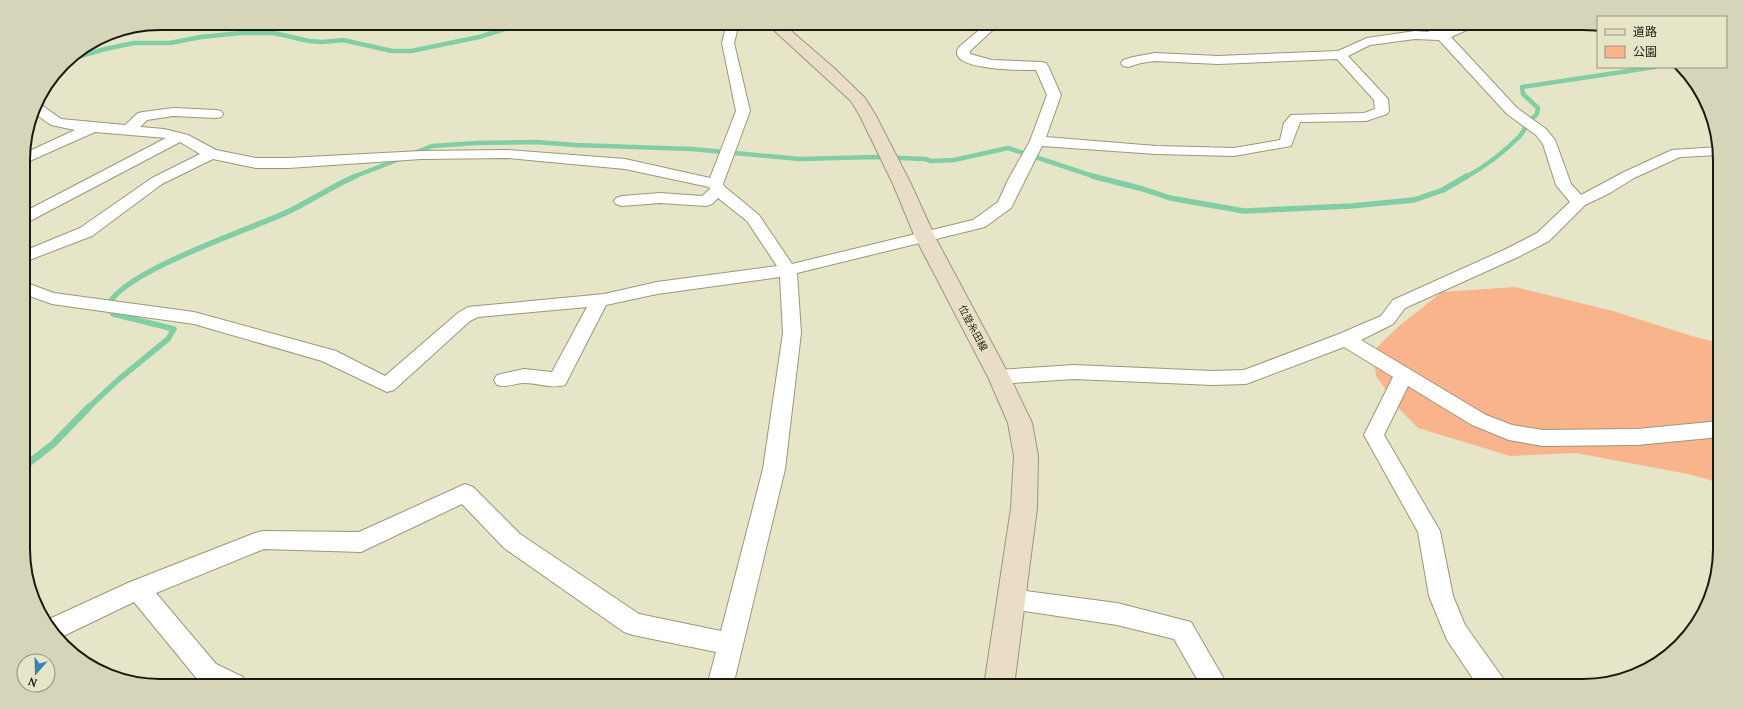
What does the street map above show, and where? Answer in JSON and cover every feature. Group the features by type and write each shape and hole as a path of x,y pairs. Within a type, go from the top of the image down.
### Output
{"main road":[{"name":"位登糸田線","path":"781,30 829,71 857,98 868,116 902,184 925,237 999,376 1020,423 1026,456 1024,508 1000,679"}],"street":[{"path":"622,201 660,198 706,201 717,187 743,111 728,43 731,30"},
{"path":"30,290 52,298 194,318 329,356 387,385 464,316 474,311 599,301 657,288 788,270 979,224 1005,205 1016,180 1037,141 1054,95 1041,66 990,64 976,62 964,56 964,50 986,30"},
{"path":"1435,30 1443,36 1512,111 1541,132 1550,142 1564,186 1579,202"},
{"path":"1128,63 1137,59 1168,56 1199,60 1340,55 1367,42 1415,35 1443,36 1456,30"},
{"path":"1037,141 1156,150 1234,152 1286,143 1291,123 1296,118 1366,117 1382,111 1382,99 1340,55"},
{"path":"40,110 56,122 68,125 164,133 179,137 212,154 256,163 288,163 421,155 506,154 625,164 717,187 753,218 788,270 792,334 774,469 722,679"},
{"path":"129,130 143,116 173,112 216,114"},
{"path":"30,157 93,127"},
{"path":"30,215 179,137"},
{"path":"999,376 1074,372 1213,378 1246,377 1346,339 1387,320 1399,304 1512,253 1542,236 1579,202 1604,190 1629,175 1677,153 1712,150"},
{"path":"30,255 86,232 157,181 212,154"},
{"path":"504,380 524,376 558,380 599,301"},
{"path":"1346,339 1479,420 1509,432 1543,438 1637,437 1713,430"},
{"path":"1404,374 1374,435 1429,531 1441,596 1456,632 1487,679"},
{"path":"57,628 138,589 263,540 361,542 466,493 512,541 633,624 731,644"},
{"path":"138,589 207,672 220,679"},
{"path":"1011,599 1117,614 1182,630 1211,679"}],"green space":[{"path":"1515,287 1613,311 1713,342 1713,481 1688,474 1576,453 1510,456 1418,428 1400,410 1376,376 1373,351 1399,326 1442,292"}],"waterway":[{"path":"83,55 134,43 170,43 201,37 240,33 274,33 309,41 323,42 343,40 392,51 411,51 479,37 502,30"},
{"path":"1466,177 1508,148 1520,136 1530,121 1537,114 1538,108 1523,94 1522,87 1648,68"},
{"path":"412,154 432,146 477,143 536,142 575,145 692,149 800,159 875,157 925,159 931,161 954,160 1008,148 1096,177"},
{"path":"353,177 402,158"},
{"path":"88,408 118,380 168,339 174,329 113,314 108,307 116,294 134,281 158,267 215,241 283,214 356,176"},
{"path":"1092,176 1143,189 1170,198 1244,211 1351,206 1414,200 1443,190 1467,176"},
{"path":"30,462 53,444 88,408"}]}
